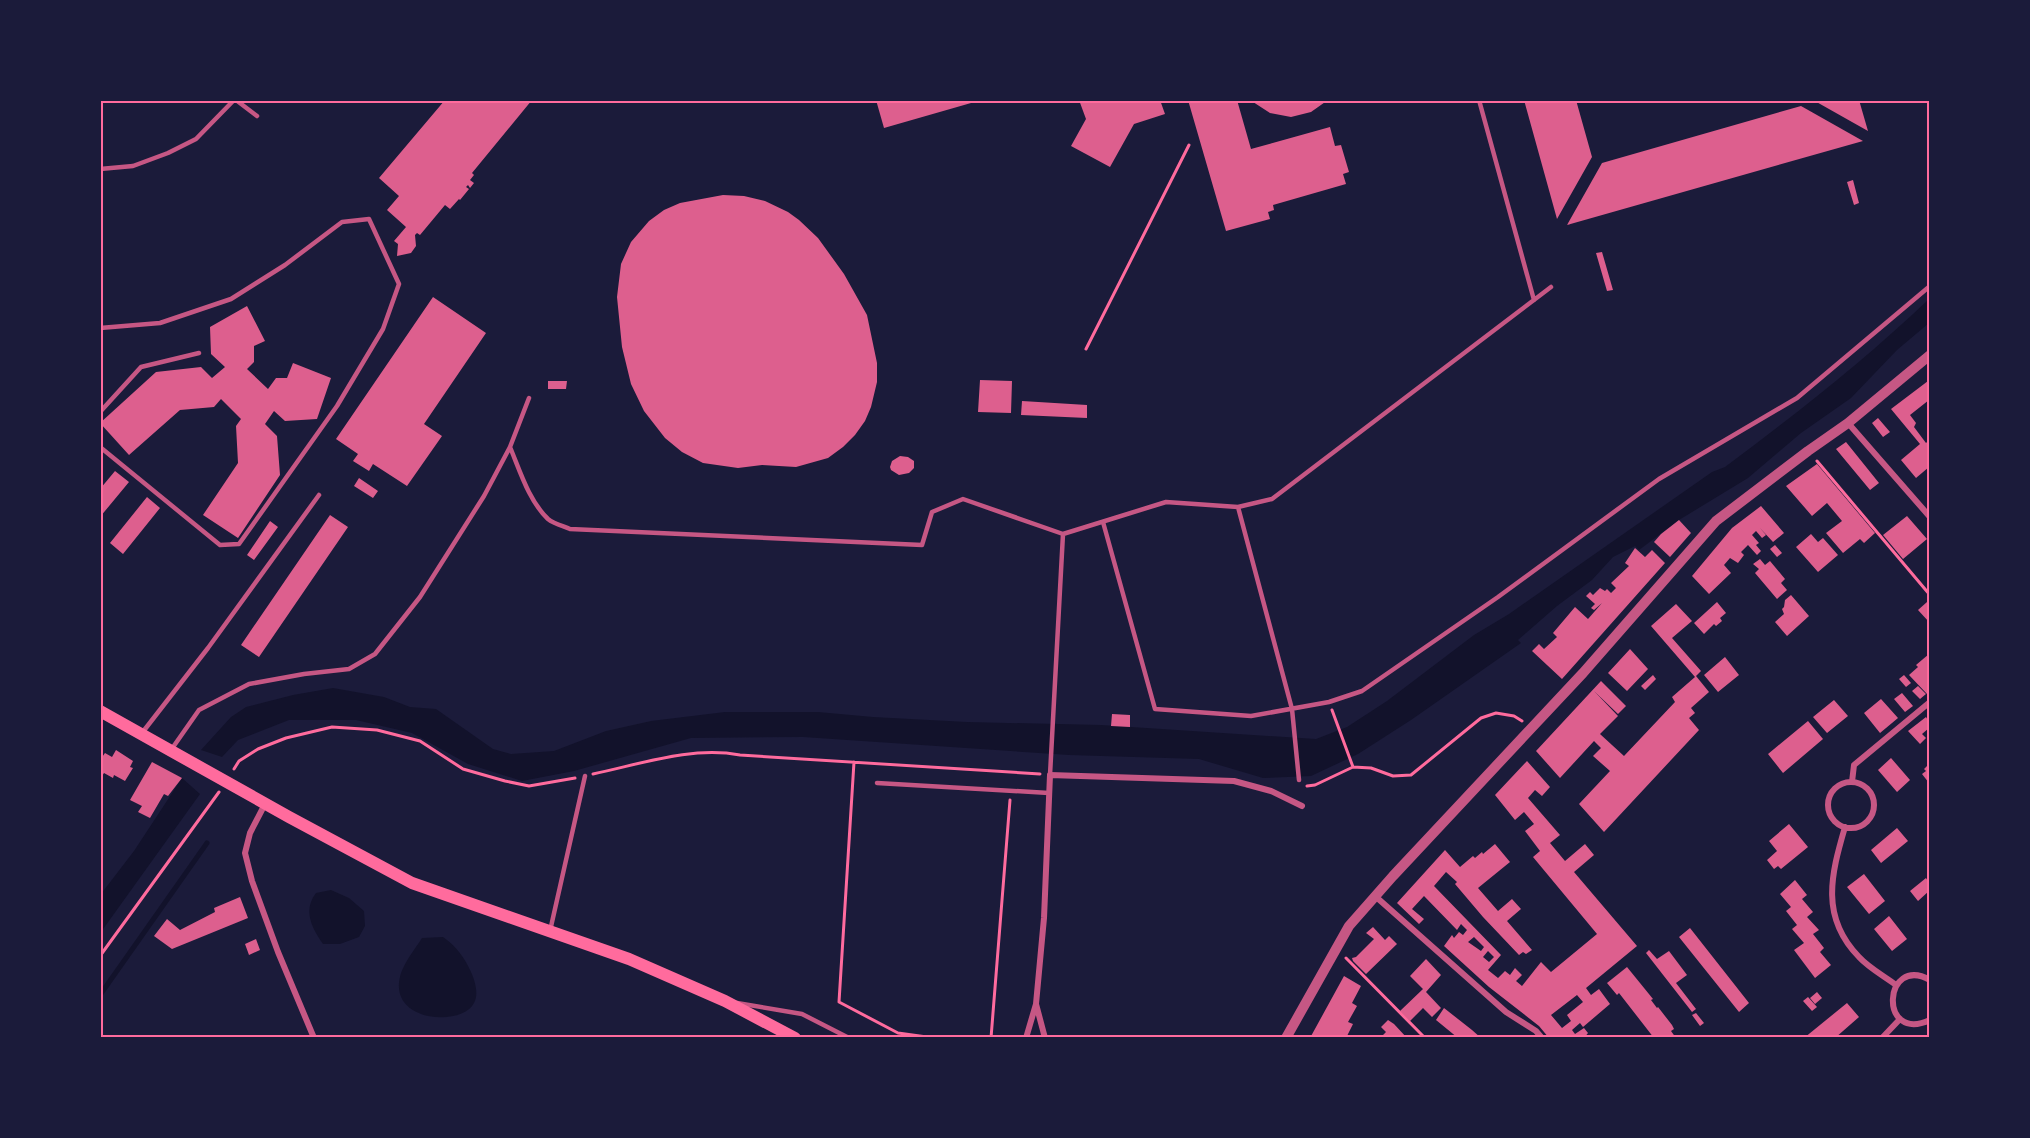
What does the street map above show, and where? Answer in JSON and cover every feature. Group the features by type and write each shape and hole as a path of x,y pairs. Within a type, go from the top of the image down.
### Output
{"main road":[{"path":"100,711 412,883 629,958 726,1001 795,1038"}],"street":[{"path":"1286,1038 1349,926 1583,672 1716,521 1848,423 1929,355"},
{"path":"1848,423 1929,518"},
{"path":"1852,782 1854,765 1929,702"},
{"path":"1026,1038 1036,1004 1044,918 1050,775 1234,781 1271,791 1302,806"},
{"path":"1852,782 1859,784 1871,794 1874,809 1867,823 1852,829 1833,819 1828,806 1833,792 1845,783 1852,782"},
{"path":"265,803 250,833 245,853 252,881 278,952 314,1038"},
{"path":"1845,827 1831,889 1835,917 1845,942 1861,959 1896,985"},
{"path":"1375,896 1506,1012 1536,1031 1542,1038"},
{"path":"1929,980 1922,975 1907,976 1896,985 1891,997 1893,1009 1900,1019 1910,1024 1921,1024 1929,1020"},
{"path":"1036,1004 1045,1038"},
{"path":"1881,1038 1900,1019"}],"lane":[{"path":"100,169 133,166 168,153 196,139 235,100 257,116"},
{"path":"1479,100 1534,300"},
{"path":"100,328 160,323 231,299 285,265 342,222 369,219 399,284 383,329 337,406 238,544 220,545 100,447"},
{"path":"1103,522 1155,709 1251,716 1329,702 1362,691 1498,597 1659,479 1797,398 1929,286"},
{"path":"510,447 529,492 546,516 570,529 922,544 932,512 963,499 1063,534 1166,502 1238,507 1272,499 1551,287"},
{"path":"100,412 141,367 199,353"},
{"path":"176,753 199,710 249,684 349,669 375,654 420,597 484,496 510,447 529,398"},
{"path":"142,734 319,495"},
{"path":"1238,507 1292,709 1299,780"},
{"path":"1050,775 1063,534"},
{"path":"550,931 585,776"},
{"path":"878,783 1049,793"},
{"path":"726,1001 802,1014 849,1038"}],"path":[{"path":"1086,349 1189,145"},
{"path":"1808,451 1929,595"},
{"path":"1300,787 1315,785 1353,767 1371,768 1394,776 1411,775 1480,718 1496,713 1514,716 1531,727"},
{"path":"1335,717 1353,767"},
{"path":"100,956 238,761 258,749 286,738 332,727 377,730 420,741 463,769 529,786 692,752 723,752 1050,775"},
{"path":"854,762 839,1002 898,1033 934,1038"},
{"path":"991,1038 1011,791"},
{"path":"1337,948 1425,1038"}],"shaded area":[{"path":"1929,299 1929,323 1897,350 1851,398 1801,433 1748,478 1679,520 1639,550 1635,546 1613,557 1592,580 1557,606 1518,640 1521,643 1358,754 1311,776 1263,778 1199,759 1069,755 803,737 691,738 574,771 522,781 468,764 412,733 356,720 289,720 238,740 222,757 201,750 231,717 246,707 333,688 384,697 410,707 436,709 493,749 511,754 554,751 606,731 651,721 725,712 818,712 967,722 1101,725 1316,739 1347,727 1387,701 1474,635 1509,614 1712,472 1725,467 1830,386"},
{"path":"182,778 200,794 101,932 101,894 134,851"},
{"path":"331,890 349,898 364,911 365,926 359,937 340,944 323,944 312,925 309,912 316,893"},
{"path":"443,937 463,957 475,983 475,999 467,1011 456,1015 427,1016 414,1011 404,1002 399,990 401,973 422,938"}],"building":[{"path":"445,100 532,100 472,173 474,175 470,180 474,183 470,188 468,185 466,187 469,189 460,200 450,209 445,205 420,235 417,233 415,235 416,246 411,253 397,256 398,244 394,241 406,227 387,210 399,196 379,178"},
{"path":"876,100 978,100 978,101 884,128"},
{"path":"1079,100 1160,100 1165,114 1134,124 1110,167 1071,146 1086,119"},
{"path":"1188,100 1237,100 1251,149 1330,127 1335,146 1341,145 1349,172 1343,174 1346,184 1273,205 1274,210 1268,212 1270,219 1226,231"},
{"path":"1250,100 1328,100 1311,112 1291,117 1270,113"},
{"path":"1524,100 1576,100 1592,157 1557,219"},
{"path":"1813,100 1859,100 1868,131 1852,122"},
{"path":"1801,106 1863,141 1567,225 1602,163"},
{"path":"1853,180 1859,203 1854,205 1847,182"},
{"path":"723,195 744,196 765,201 799,220 818,238 844,274 867,315 877,363 877,382 871,407 855,435 828,458 796,467 762,465 738,468 703,463 682,452 665,438 644,411 631,384 622,347 617,297 621,264 631,242 649,221 664,210 680,203"},
{"path":"1602,252 1613,290 1607,291 1596,253"},
{"path":"433,297 486,333 424,424 442,436 407,486 373,464 369,471 353,461 358,454 336,439"},
{"path":"247,306 265,341 254,346 254,362 247,369 268,389 276,378 287,378 293,363 331,378 317,419 285,421 274,411 265,424 277,436 280,475 238,538 203,515 238,463 236,426 241,419 221,399 214,407 180,410 129,455 100,423 156,372 201,367 212,378 225,367 211,354 210,327"},
{"path":"980,380 1012,381 1011,413 978,412"},
{"path":"548,381 567,381 566,389 548,389"},
{"path":"1928,381 1929,400 1910,415 1916,423 1914,427 1926,443 1929,440 1929,467 1916,478 1901,460 1920,444 1891,409"},
{"path":"1022,401 1087,405 1087,418 1021,415"},
{"path":"1878,418 1890,432 1883,437 1872,423"},
{"path":"1846,442 1879,483 1870,490 1836,449"},
{"path":"900,456 914,461 914,468 909,473 899,475 891,470 892,461"},
{"path":"1817,464 1875,533 1864,543 1860,539 1843,553 1826,533 1842,521 1827,503 1812,516 1786,486"},
{"path":"115,471 129,482 100,517 100,489"},
{"path":"359,478 378,491 373,498 354,486"},
{"path":"147,497 160,508 123,554 110,543"},
{"path":"1761,506 1784,533 1773,542 1760,528 1766,535 1762,538 1756,531 1752,535 1759,543 1756,545 1761,551 1757,555 1748,545 1741,552 1744,555 1738,563 1730,558 1724,565 1731,573 1709,594 1692,576 1732,528"},
{"path":"330,515 348,527 259,657 241,645"},
{"path":"1907,516 1927,539 1903,559 1883,535"},
{"path":"1679,520 1691,533 1670,557 1654,542"},
{"path":"270,521 278,527 254,560 247,555"},
{"path":"1811,534 1818,542 1823,538 1838,555 1818,572 1796,547"},
{"path":"1775,545 1782,553 1777,557 1770,549"},
{"path":"1635,548 1645,557 1652,550 1665,563 1562,679 1532,651 1539,644 1544,649 1557,637 1553,633 1575,607 1588,619 1602,603 1594,610 1591,608 1595,604 1586,596 1590,592 1593,595 1600,588 1605,591 1607,589 1611,593 1616,588 1611,583 1629,566 1625,563"},
{"path":"1760,559 1765,565 1770,561 1785,579 1781,583 1787,590 1777,599 1755,573 1759,569 1753,564"},
{"path":"1791,595 1809,616 1787,636 1775,622 1784,614 1782,609 1785,600"},
{"path":"1717,602 1726,613 1720,618 1722,621 1716,626 1714,624 1704,634 1694,623"},
{"path":"1927,602 1929,604 1929,622 1918,610"},
{"path":"1676,604 1692,621 1672,638 1701,671 1696,676 1709,692 1691,708 1695,713 1689,718 1699,730 1604,832 1579,804 1610,771 1593,756 1601,748 1594,741 1560,778 1536,751 1601,681 1626,706 1618,714 1594,691 1618,716 1600,734 1624,756 1675,702 1672,697 1695,677 1651,626"},
{"path":"1630,649 1648,669 1627,691 1608,673"},
{"path":"1929,654 1929,692 1927,694 1909,675 1918,667 1916,665"},
{"path":"1725,657 1739,675 1718,692 1704,675"},
{"path":"1653,675 1656,679 1645,690 1641,686"},
{"path":"1904,675 1911,683 1906,687 1899,679"},
{"path":"1918,686 1926,694 1920,699 1912,691"},
{"path":"1902,693 1913,706 1905,712 1894,699"},
{"path":"1881,699 1898,718 1880,733 1864,713"},
{"path":"1834,700 1848,716 1827,733 1813,717"},
{"path":"1112,714 1130,715 1130,727 1111,726"},
{"path":"1926,717 1929,728 1922,734 1926,738 1920,744 1908,731"},
{"path":"1808,721 1823,739 1783,773 1768,754"},
{"path":"116,750 133,761 130,767 133,768 125,781 114,775 113,778 104,773 100,775 100,760 105,753 112,757"},
{"path":"1891,758 1910,780 1897,792 1878,770"},
{"path":"1527,761 1550,787 1542,796 1535,790 1528,798 1560,835 1550,843 1565,861 1585,844 1594,855 1574,872 1637,946 1586,988 1591,995 1599,989 1610,1004 1583,1027 1580,1023 1572,1030 1575,1034 1584,1028 1588,1033 1584,1038 1549,1038 1539,1026 1489,987 1444,946 1452,935 1454,938 1459,932 1463,935 1467,930 1461,924 1457,930 1424,896 1412,909 1424,919 1419,924 1397,903 1445,850 1460,867 1473,856 1475,858 1482,852 1483,854 1495,844 1510,862 1478,888 1498,911 1512,899 1521,909 1507,921 1532,950 1519,955 1483,917 1455,884 1457,882 1446,872 1434,886 1501,955 1488,970 1498,978 1505,971 1510,975 1515,968 1522,975 1516,981 1522,986 1541,962 1551,972 1597,934 1533,857 1540,851 1525,831 1534,824 1524,812 1515,820 1495,795","holes":["1474,937 1484,947 1481,951 1468,942","1488,951 1494,957 1489,962 1483,957","1577,995 1583,1002 1567,1015 1571,1021 1562,1028 1551,1015"]},
{"path":"152,762 182,778 168,796 164,794 150,818 138,812 142,806 130,800"},
{"path":"1929,764 1929,783 1922,774"},
{"path":"1789,824 1808,847 1781,869 1778,866 1774,869 1767,860 1777,851 1769,841"},
{"path":"1897,828 1908,841 1881,863 1871,850"},
{"path":"1864,874 1885,901 1869,914 1847,887"},
{"path":"1926,878 1929,891 1918,901 1910,891"},
{"path":"1795,880 1807,895 1802,899 1813,912 1807,917 1819,930 1813,934 1824,948 1820,952 1831,965 1815,978 1794,950 1804,943 1792,929 1797,925 1786,911 1791,907 1780,894"},
{"path":"240,897 248,918 172,949 154,936 167,919 180,930 215,912 214,908"},
{"path":"1889,916 1907,939 1892,951 1874,929"},
{"path":"1373,927 1385,940 1389,936 1397,944 1366,974 1352,958 1356,957 1374,939 1366,933"},
{"path":"1690,928 1749,1003 1739,1012 1679,937"},
{"path":"256,939 260,950 249,955 245,944"},
{"path":"1649,950 1657,959 1669,951 1687,975 1676,983 1696,1009 1692,1012 1646,953"},
{"path":"1426,959 1441,975 1426,992 1441,1008 1432,1017 1423,1008 1410,1021 1400,1011 1423,989 1410,976"},
{"path":"1627,967 1672,1025 1674,1029 1671,1031 1676,1038 1654,1038 1619,993 1617,995 1607,983"},
{"path":"1344,976 1361,986 1352,1003 1357,1006 1348,1022 1353,1024 1346,1038 1310,1038"},
{"path":"1817,992 1822,998 1815,1004 1810,998"},
{"path":"1808,997 1817,1007 1812,1011 1803,1001"},
{"path":"1847,1003 1859,1017 1835,1038 1804,1038"},
{"path":"1444,1008 1481,1038 1458,1038 1436,1020"},
{"path":"1696,1013 1704,1023 1700,1026 1692,1015"},
{"path":"1388,1020 1407,1038 1380,1038 1386,1032 1381,1027"}],"waterway":[{"path":"100,995 207,843"}]}
